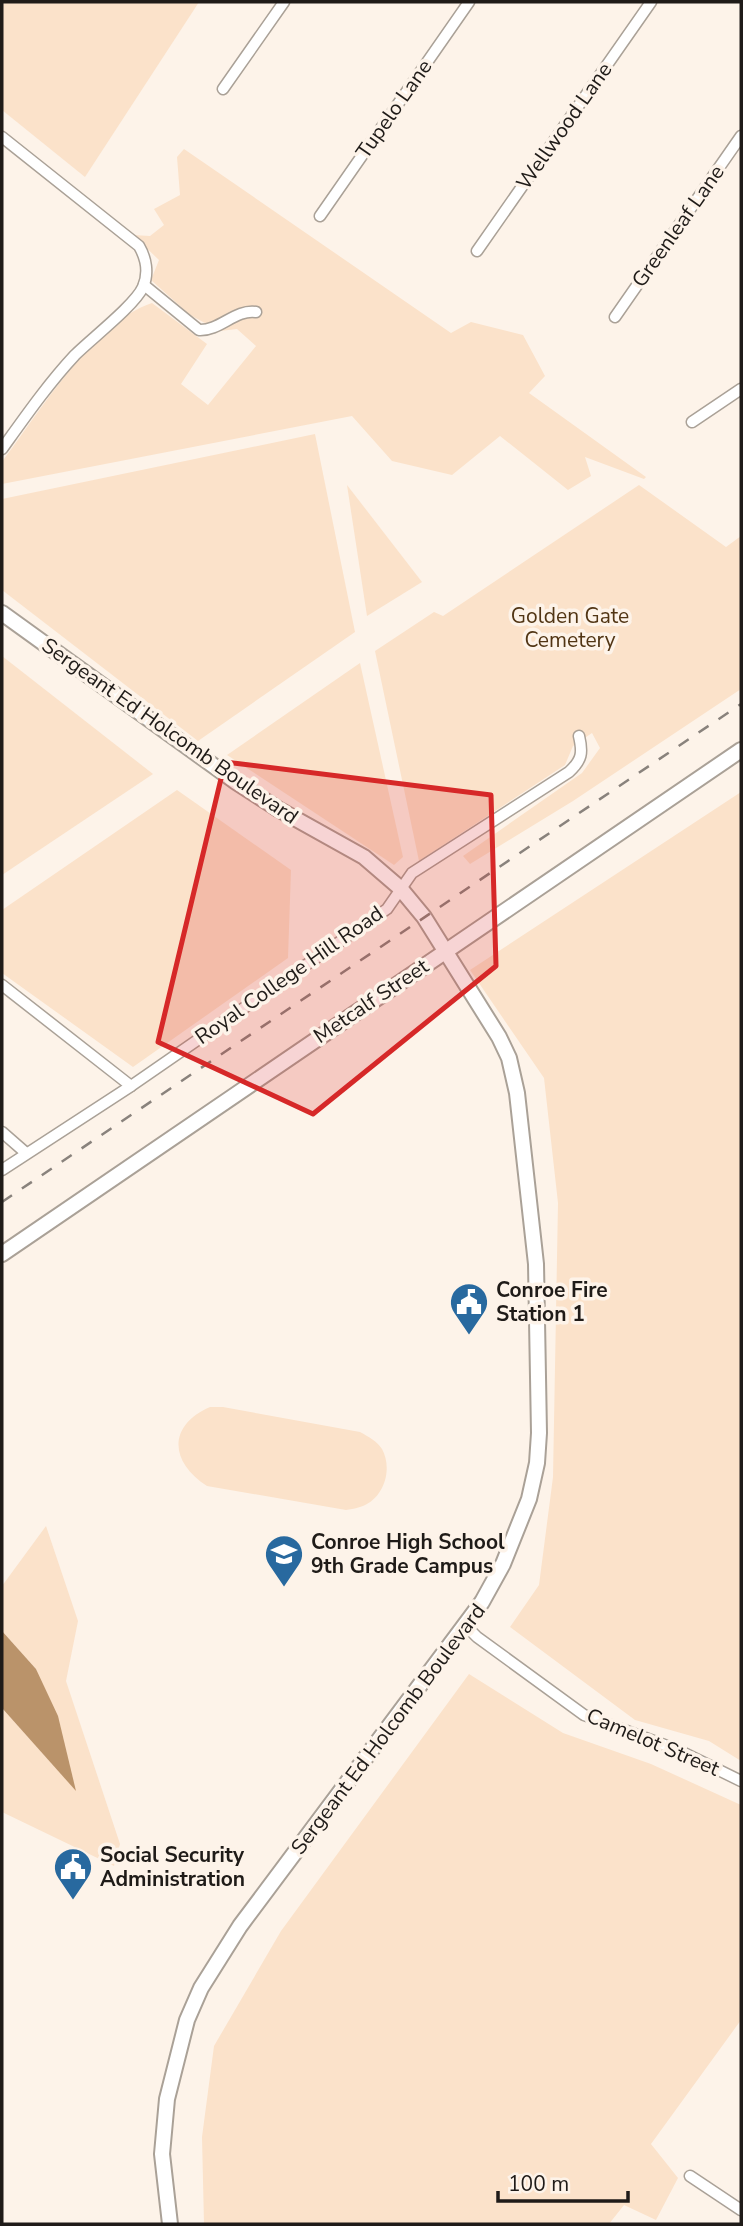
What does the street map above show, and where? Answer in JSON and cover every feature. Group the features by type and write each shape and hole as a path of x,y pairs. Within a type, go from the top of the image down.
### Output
{"street":[{"path":"223,89 284,2"},
{"name":"Tupelo Lane","path":"320,216 468,2"},
{"name":"Wellwood Lane","path":"477,251 651,2"},
{"name":"Greenleaf Lane","path":"615,317 741,136"},
{"path":"2,137 139,246 146,260 144,285 136,298 73,357 2,449"},
{"path":"144,285 199,330 214,328 240,313 256,312"},
{"path":"692,422 741,389"},
{"name":"Sergeant Ed Holcomb Boulevard","path":"2,613 236,782 364,857 400,888 424,917 499,1037 509,1058 517,1093 536,1264 540,1433 529,1499 516,1536 482,1602 240,1926 201,1988 184,2029 166,2099 162,2154 170,2224"},
{"name":"Royal College Hill Road","path":"2,1170 131,1086 387,909 412,873 569,772 580,761 582,750 579,736"},
{"name":"Metcalf Street","path":"2,1254 741,750"},
{"path":"2,985 131,1086"},
{"path":"2,1132 26,1153"},
{"name":"Camelot Street","path":"465,1625 477,1637 584,1715 678,1750 741,1781"},
{"path":"690,2176 741,2210"}],"highlighted area":[{"path":"225,762 491,795 496,966 313,1114 158,1042"}],"green space":[{"path":"2,2 199,2 85,177 2,110"},
{"path":"184,149 451,333 471,322 523,335 545,376 529,393 646,477 644,479 585,457 591,476 568,490 500,436 452,475 392,461 352,416 2,484 2,462 50,395 89,349 131,313 152,303 207,344 181,384 208,405 256,346 237,329 220,331 190,315 151,280 159,260 133,235 150,236 164,225 154,209 180,195 177,157"},
{"path":"315,434 355,632 198,741 2,590 2,499"},
{"path":"347,485 422,582 367,616"},
{"name":"Golden Gate Cemetery","path":"639,485 726,547 741,536 741,689 573,801 470,864 463,856 582,773 600,748 592,733 573,746 565,765 419,861 375,651 434,612 443,616"},
{"path":"2,656 153,774 2,875"},
{"path":"360,663 403,857 394,865 227,755"},
{"path":"177,790 291,870 288,958 133,1067 2,973 2,910"},
{"path":"741,792 741,1761 709,1741 635,1720 510,1627 539,1585 553,1477 558,1203 544,1078 470,970"},
{"path":"210,1407 223,1407 360,1432 378,1444 385,1457 386,1474 381,1490 370,1502 346,1510 207,1486 186,1466 178,1445 186,1424"},
{"path":"46,1526 78,1621 66,1681 120,1844 114,1866 2,1812 2,1708 75,1789 36,1669 2,1631 2,1586"},
{"path":"469,1674 563,1733 651,1764 741,1805 741,2020 651,2144 678,2178 656,2220 624,2205 609,2224 204,2224 202,2137 214,2046 281,1931"}],"shaded area":[{"path":"2,1631 36,1669 58,1716 76,1791 2,1708"}],"railway":[{"path":"2,1202 741,704"}],"place":[{"name":"Conroe Fire Station 1","path":"469,1336"},
{"name":"Conroe High School 9th Grade Campus","path":"284,1588"},
{"name":"Social Security Administration","path":"73,1901"}]}
